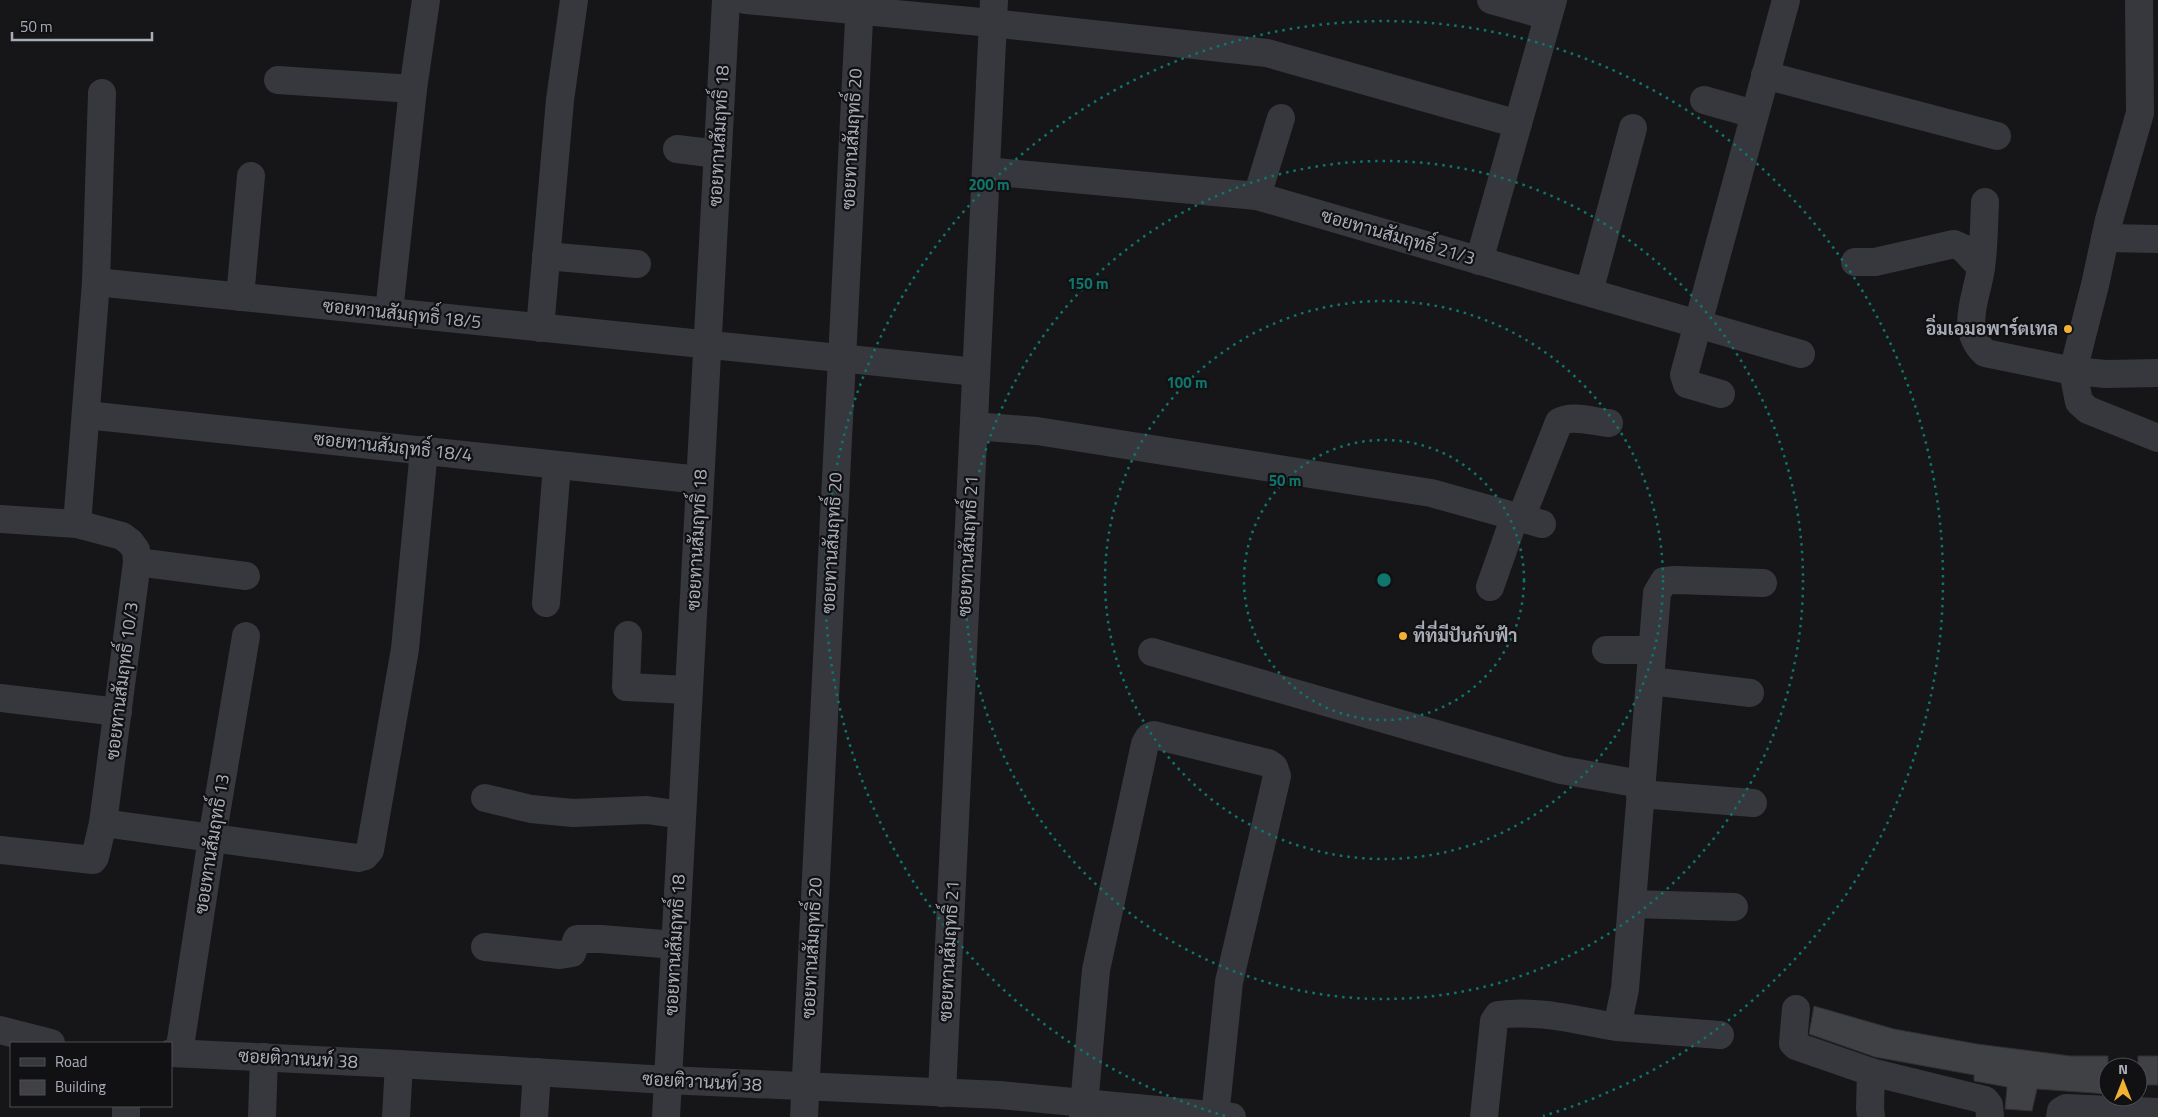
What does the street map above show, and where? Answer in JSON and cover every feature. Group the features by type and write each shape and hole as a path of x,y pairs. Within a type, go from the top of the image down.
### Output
{"street":[{"path":"389,312 413,89 426,0"},
{"path":"540,328 560,100 574,0"},
{"name":"ซอยทานสัมฤทธิ์ 18","path":"666,1117 726,0"},
{"path":"746,0 993,12 1267,53 1518,124"},
{"path":"1479,261 1550,8 1491,0"},
{"path":"1721,394 1687,384 1684,380 1684,375 1786,0"},
{"path":"2139,0 2149,113 2105,238 2073,371 2079,402 2088,410 2158,438"},
{"name":"ซอยทานสัมฤทธิ์ 20","path":"804,1117 859,5"},
{"name":"ซอยทานสัมฤทธิ์ 21","path":"942,1092 993,12"},
{"path":"1765,75 1997,136"},
{"path":"278,80 413,89"},
{"path":"77,524 96,282 102,93"},
{"path":"1704,100 1754,114"},
{"path":"1257,196 1280,118"},
{"path":"1589,292 1633,128"},
{"path":"677,149 718,154"},
{"name":"ซอยทานสัมฤทธิ์ 21/3","path":"986,171 1257,196 1479,261 1698,322 1801,354"},
{"path":"240,297 251,176"},
{"path":"1986,202 1981,267 1971,306 1972,328 1978,346 1986,353 2073,371 2106,374 2158,373"},
{"path":"2105,238 2158,239"},
{"path":"1855,262 1880,261 1954,244 1963,248 1981,267"},
{"path":"546,256 637,264"},
{"name":"ซอยทานสัมฤทธิ์ 18/5","path":"96,282 976,372"},
{"name":"ซอยทานสัมฤทธิ์ 18/4","path":"86,414 700,480"},
{"path":"1490,587 1526,519 1559,422 1563,419 1573,419 1609,424"},
{"path":"974,426 1038,431 1430,493 1526,519"},
{"path":"103,823 358,858 365,856 370,850 405,649 424,450"},
{"path":"546,603 557,465"},
{"path":"0,519 77,524 122,536 136,550 137,562 246,576"},
{"name":"ซอยทานสัมฤทธิ์ 10/3","path":"0,850 93,860 97,853 103,823 137,562"},
{"path":"1616,1027 1625,989 1657,593 1664,581 1763,583"},
{"path":"628,635 626,687 688,690"},
{"name":"ซอยทานสัมฤทธิ์ 13","path":"175,1053 246,636"},
{"path":"1606,650 1651,650"},
{"path":"1152,652 1561,770 1640,789 1753,803"},
{"path":"1651,681 1750,693"},
{"path":"0,698 118,712"},
{"path":"1084,1110 1096,970 1145,744 1154,735 1268,763 1274,767 1277,776 1229,982 1221,1116"},
{"path":"485,798 539,810 573,812 647,810 682,815"},
{"path":"1632,904 1734,907"},
{"path":"485,947 560,955 572,952 577,939 675,944"},
{"path":"1796,1009 1793,1043 1796,1046 1871,1072 1985,1100 1990,1117"},
{"path":"1484,1117 1494,1021 1498,1015 1559,1017 1616,1027 1720,1035"},
{"path":"0,1030 47,1042"},
{"name":"ซอยติวานนท์ 38","path":"175,1053 667,1080 1000,1095 1084,1110 1221,1116"},
{"path":"262,1117 264,1057"},
{"path":"396,1117 399,1064"},
{"path":"534,1117 537,1072"},
{"path":"1871,1072 1870,1108 1872,1117"},
{"path":"2060,1117 2061,1111 2066,1108 2158,1112"}],"building":[{"path":"1814,1006 1894,1029 1977,1044 2071,1056 2108,1057 2098,1057 2098,1093 2037,1089 2032,1111 2005,1109 2007,1087 1974,1081 1974,1075 1875,1057 1809,1034"},
{"path":"2158,1056 2158,1085 2148,1085 2148,1057 2138,1057"}],"place":[{"name":"อิ่มเอมอพาร์ตเทล","path":"2068,329"},
{"name":"ที่ที่มีปันกับฟ้า","path":"1403,636"}]}
